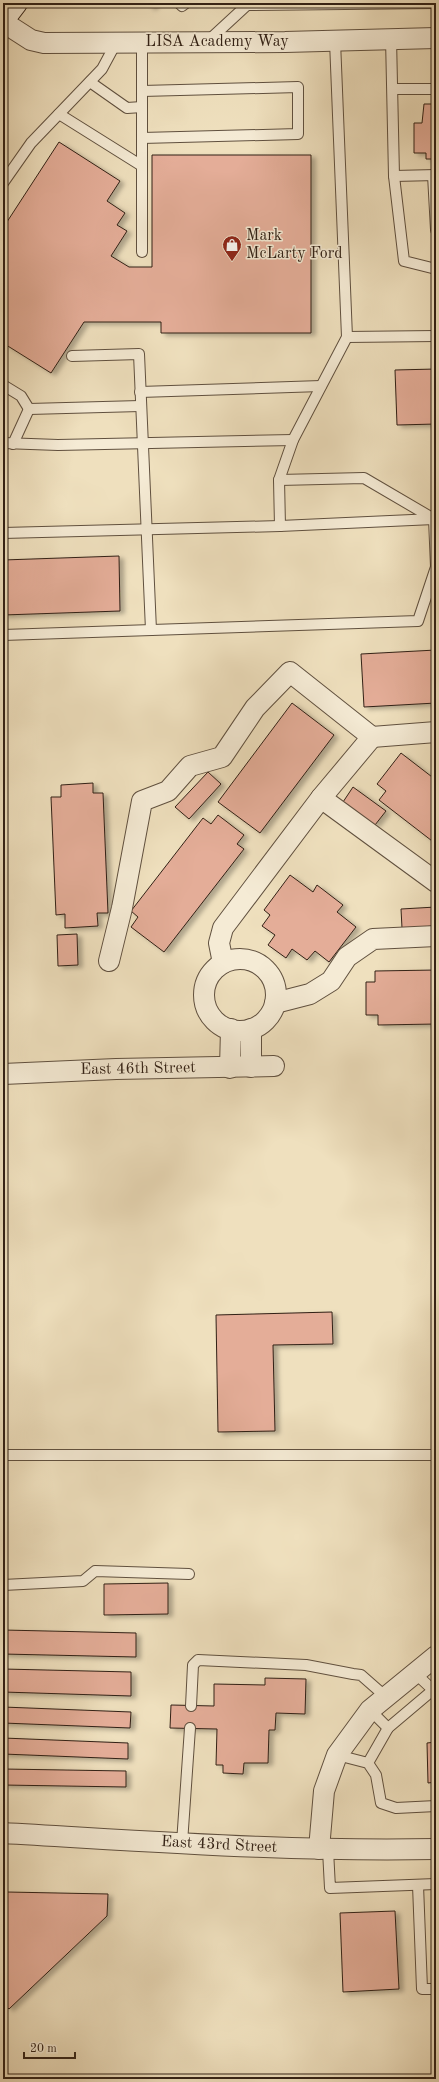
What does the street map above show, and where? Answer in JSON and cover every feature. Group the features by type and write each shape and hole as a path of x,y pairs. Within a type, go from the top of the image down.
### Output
{"main road":[{"path":"3,21 16,3"}],"street":[{"name":"LISA Academy Way","path":"3,21 31,40 44,43 335,41 391,38 436,38"},
{"path":"109,961 122,908 142,801 168,791 190,766 222,757 254,708 290,672 372,737 436,732"},
{"path":"223,963 219,943 223,928 321,798 372,737"},
{"path":"321,798 436,882"},
{"path":"275,1003 310,994 331,982 347,957 373,939 436,936"},
{"path":"245,959 256,963 266,970 272,979 276,990 275,1003 268,1018 251,1029 231,1029 220,1024 211,1016 206,1005 204,993 207,981 214,971 223,963 245,959"},
{"path":"230,1068 231,1029"},
{"path":"251,1029 251,1067"},
{"name":"East 46th Street","path":"3,1074 116,1069 274,1066"},
{"path":"323,1850 324,1791 337,1754 370,1710 416,1674 436,1656"},
{"name":"East 43rd Street","path":"3,1833 182,1844 323,1850 436,1849"}],"lane":[{"path":"179,3 182,6 186,3"},
{"path":"206,42 247,4 436,3"},
{"path":"391,38 394,176 404,262 436,269"},
{"path":"280,526 279,480 294,440 347,337 335,41"},
{"path":"142,42 142,252"},
{"path":"3,183 32,143 102,69 116,43"},
{"path":"90,82 127,108 142,107"},
{"path":"142,91 298,87 298,134 142,138"},
{"path":"393,90 436,89"},
{"path":"59,114 142,166"},
{"path":"394,176 435,175 436,230"},
{"path":"347,337 436,336"},
{"path":"72,356 139,354 140,406 151,630"},
{"path":"3,385 21,396 29,409"},
{"path":"140,392 321,386"},
{"path":"29,409 140,406"},
{"path":"29,409 8,443 58,445 294,440"},
{"path":"279,480 364,478 434,519"},
{"path":"3,533 280,526 434,519"},
{"path":"3,635 418,621 436,567 434,519"},
{"path":"3,1455 436,1455"},
{"path":"3,1585 83,1581 95,1571 189,1574"},
{"path":"191,1706 193,1665 198,1660 306,1666 361,1675 386,1697"},
{"path":"368,1763 388,1728 433,1690 416,1674"},
{"path":"370,1710 388,1728"},
{"path":"182,1844 190,1728"},
{"path":"337,1754 368,1763 376,1775 381,1803 396,1808 436,1806"},
{"path":"323,1850 330,1888 436,1884"},
{"path":"418,1885 422,1989 436,1989"}],"building":[{"path":"147,3 156,3 151,8"},
{"path":"424,104 436,104 436,159 426,159 426,153 414,153 414,123 422,123"},
{"name":"Mark McLarty Ford","path":"59,142 120,181 107,201 125,213 117,225 127,231 111,256 129,267 152,267 152,155 311,155 311,333 161,333 161,322 84,322 51,373 3,343 3,228"},
{"path":"436,369 436,424 397,425 395,370"},
{"path":"119,556 120,611 3,615 3,560"},
{"path":"436,650 436,703 364,707 361,654"},
{"path":"292,703 334,735 260,833 218,802"},
{"path":"401,753 436,780 436,844 379,800 386,791 377,784"},
{"path":"208,772 221,784 189,819 175,807"},
{"path":"93,783 93,793 103,793 108,913 97,913 98,926 65,928 65,914 56,915 51,797 61,797 61,785"},
{"path":"353,787 386,811 375,825 343,802"},
{"path":"218,815 244,835 237,844 244,849 164,952 131,927 138,917 131,911 203,818 211,824"},
{"path":"290,875 313,892 317,885 343,905 337,912 356,927 329,962 315,951 307,960 292,949 286,958 268,945 275,935 262,926 270,915 264,910"},
{"path":"436,907 436,926 402,928 401,909"},
{"path":"77,934 78,965 58,966 57,935"},
{"path":"436,970 436,1024 378,1025 378,1015 366,1015 366,982 375,982 375,971"},
{"path":"332,1312 333,1344 273,1345 275,1431 218,1432 216,1315"},
{"path":"168,1583 168,1614 104,1615 104,1584"},
{"path":"3,1630 136,1633 136,1657 3,1654"},
{"path":"3,1669 131,1672 131,1696 3,1692"},
{"path":"265,1678 306,1679 305,1714 276,1713 275,1730 269,1730 268,1763 244,1763 243,1774 223,1773 223,1765 216,1765 217,1729 170,1728 171,1705 214,1706 214,1684 265,1685"},
{"path":"3,1707 131,1712 130,1728 3,1723"},
{"path":"3,1738 128,1743 128,1759 3,1754"},
{"path":"436,1742 436,1782 428,1783 427,1743"},
{"path":"3,1769 126,1771 126,1787 3,1785"},
{"path":"7,1892 108,1894 107,1916 9,2009 4,2004"},
{"path":"395,1911 399,1989 343,1992 340,1913"}],"place":[{"name":"Mark McLarty Ford","path":"232,262"}]}
